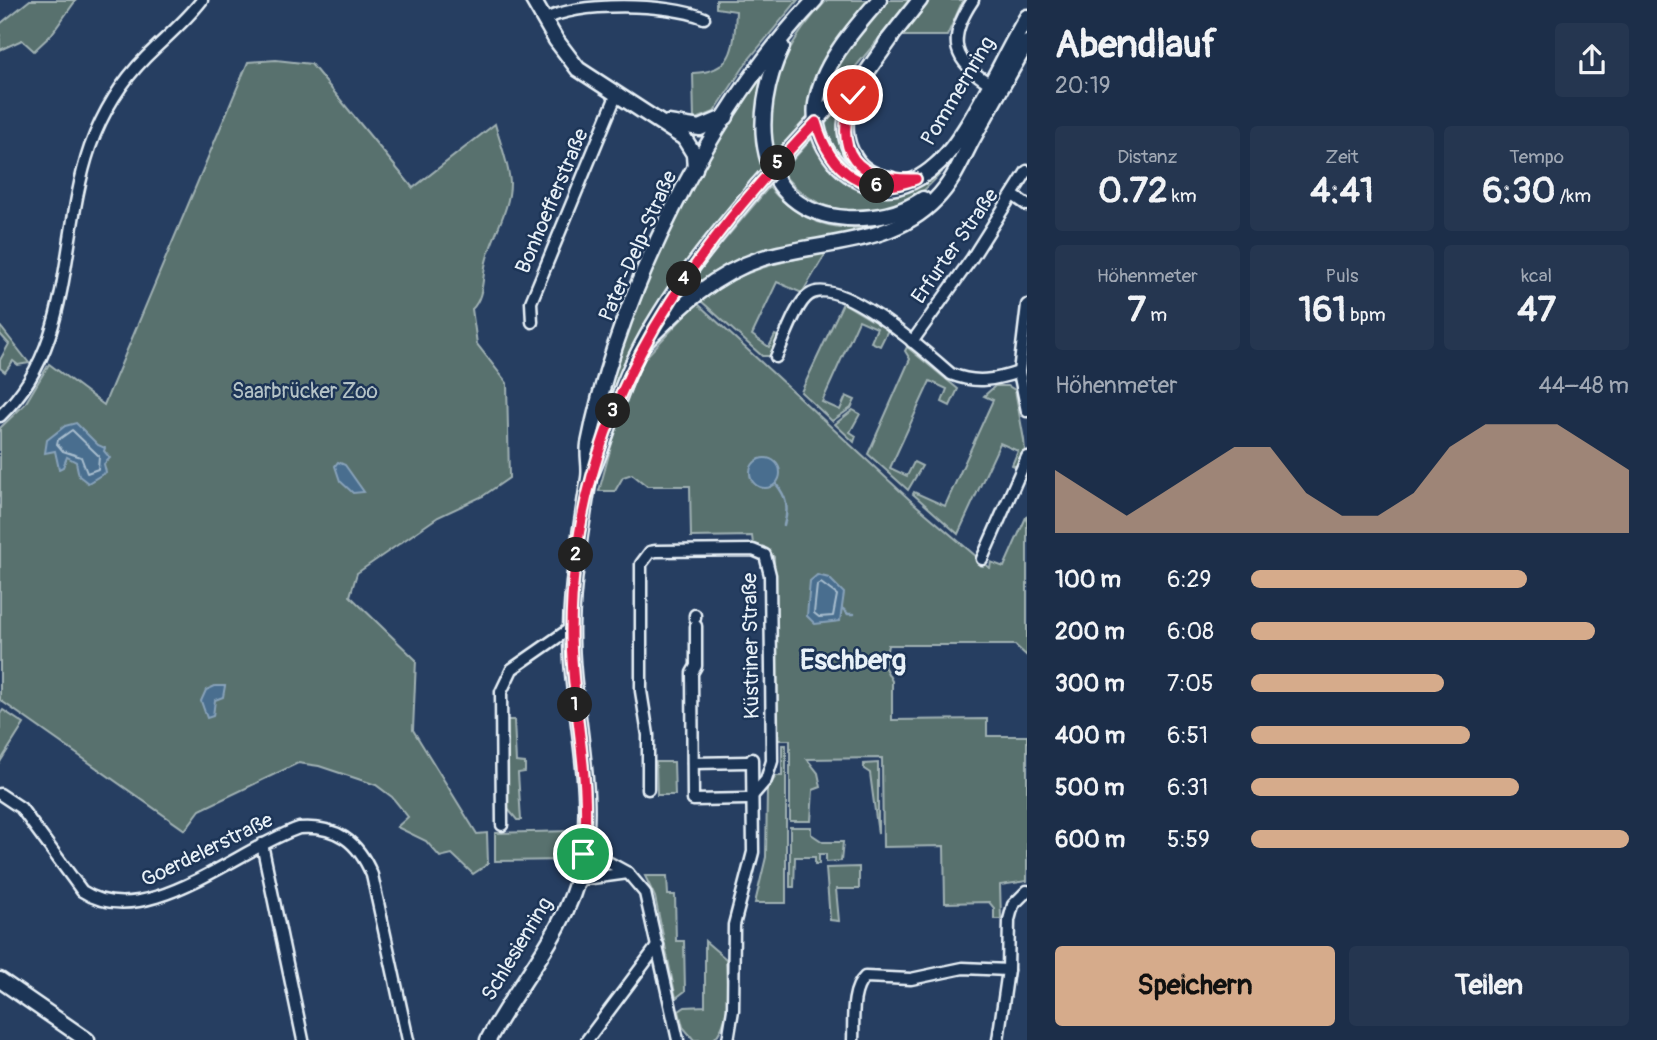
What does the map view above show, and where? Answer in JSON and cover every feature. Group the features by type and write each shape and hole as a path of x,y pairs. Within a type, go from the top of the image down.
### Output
{"street":[{"path":"0,416 27,386 40,363 58,308 90,148 112,100 127,78 202,0"},
{"path":"533,0 563,52 578,69 616,96 660,121 690,144 694,154 695,171"},
{"path":"816,122 819,91 828,70 879,0"},
{"path":"916,179 882,178 865,170 852,155 845,134 846,115 853,95 919,0"},
{"path":"973,0 957,28 954,43 962,60 995,86"},
{"name":"Pommernring","path":"810,5 774,64 762,118 763,144 769,162 783,186 797,200 841,217 875,218 894,214 929,195 949,176 968,149"},
{"name":"Pater-Delp-Straße","path":"578,543 590,474 588,448 611,359 649,261 695,171 727,116 775,46 810,5"},
{"path":"544,20 572,11 653,6 671,8 704,18"},
{"name":"Pommernring","path":"643,344 694,294 739,268 788,252 882,233 916,216 935,201 952,179 968,149 1027,17"},
{"path":"590,474 628,373 680,285 757,186 891,38"},
{"name":"Pommernring","path":"816,122 832,160 858,180 887,188 916,179 938,164 949,151 1027,43"},
{"name":"Bonhoefferstraße","path":"532,322 531,302 616,96"},
{"path":"660,121 700,128 727,116"},
{"name":"Erfurter Straße","path":"912,342 1014,196 1027,171"},
{"path":"1014,196 1027,205"},
{"path":"776,358 803,300 815,292 829,292 866,308 951,374 965,380 986,381 1019,372"},
{"path":"1027,305 1019,372 1027,411"},
{"path":"982,559 1027,457"},
{"name":"Schlesienring","path":"488,1040 552,937 577,880 584,849 583,775 573,686 571,628 578,543"},
{"name":"Küstriner Straße","path":"648,789 648,735 641,691 641,564 650,552 656,551 753,550 765,555 770,575 772,759 766,779 750,797"},
{"path":"696,619 693,800 750,797"},
{"path":"502,825 501,692 512,670 571,628"},
{"name":"Küstriner Straße","path":"693,763 750,760 751,864 734,925 733,1010 728,1040"},
{"name":"Goerdelerstraße","path":"0,794 13,801 26,814 82,891 108,902 132,905 150,901 299,828 318,827 348,838 359,850 372,875 408,1040"},
{"path":"262,844 303,1040"},
{"path":"584,849 628,873 645,893 678,1040"},
{"path":"577,880 628,873"},
{"path":"998,1040 1008,970 1013,905 1027,891"},
{"path":"587,1040 658,944"},
{"path":"853,1040 858,984 869,977 911,979 975,967 1008,970"},
{"path":"0,980 87,1040"}],"green space":[{"path":"30,0 76,0 51,35 34,51 22,40 0,50 0,24"},
{"path":"716,0 798,0 749,59 714,112 694,120 693,73 717,68 725,62 733,46 736,11 716,8"},
{"path":"827,0 871,0 810,101 808,119 774,155 768,122 770,100 780,68 805,25"},
{"path":"887,0 911,0 823,106 826,91 839,63"},
{"path":"930,0 963,0 947,36 903,36"},
{"name":"Saarbrücker Zoo","path":"276,60 311,64 413,188 495,124 506,161 510,183 507,204 489,252 481,294 472,309 477,344 507,383 509,478 483,496 438,517 357,573 350,596 416,660 413,730 477,834 487,833 488,864 473,874 452,854 440,857 426,841 397,827 408,817 392,797 376,785 319,766 298,763 200,810 185,830 0,700 0,428 25,404 49,364 104,405 248,62"},
{"path":"769,60 758,113 758,140 763,167 698,248 595,450 621,346 661,246 712,151"},
{"path":"840,106 839,134 847,163 834,147 824,125"},
{"path":"815,135 877,192 940,169 942,172 915,198 895,208 863,213 832,208 804,194 782,172"},
{"path":"769,187 796,211 828,225 880,227 776,249 751,257 704,280 683,296 680,294 684,288"},
{"path":"826,253 802,293 777,282 752,335 769,347 775,335 782,338 774,356 762,356 700,300 744,274"},
{"path":"697,303 910,500 990,568 991,562 1004,567 1027,515 1027,656 1015,645 888,645 884,666 892,681 892,720 987,719 987,736 1027,736 1027,881 1000,885 1001,919 994,919 994,908 989,902 945,903 944,846 883,847 882,758 807,759 818,773 821,787 813,790 811,821 790,821 790,740 777,740 774,557 764,547 753,544 752,536 691,537 690,486 647,486 632,474 623,477 615,491 599,491 618,421 643,360"},
{"path":"843,303 888,330 880,346 871,342 877,328 859,320 822,402 840,410 846,396 855,400 851,408 832,421 801,392"},
{"path":"0,326 29,363 18,365 13,361 5,372 0,368 0,360 9,344 0,334"},
{"path":"907,347 958,389 950,406 942,402 947,389 930,381 890,468 907,476 914,462 922,466 908,490 868,454 910,359 905,351"},
{"path":"995,386 1008,386 1015,390 1025,451 1019,468 1012,465 1018,451 1000,443 958,534 913,494 914,492 945,506 993,400 984,396"},
{"path":"853,410 860,414 850,432 856,436 854,442 835,424"},
{"path":"3,710 24,724 0,762 0,714"},
{"path":"506,720 514,720 516,762 525,763 525,772 518,773 521,820 517,820 507,808"},
{"path":"782,745 786,745 786,903 755,903 766,857 767,790 776,776 782,776"},
{"path":"656,762 674,762 675,795 657,795"},
{"path":"878,763 878,834 870,773 864,769 864,764"},
{"path":"790,827 811,827 811,834 823,842 843,842 841,861 826,862 826,854 819,854 819,864 815,864 815,857 795,857 794,887 790,887"},
{"path":"571,831 567,860 495,861 495,833"},
{"path":"859,867 859,889 836,889 839,921 830,920 826,868"},
{"path":"645,876 667,876 668,895 675,895 676,941 684,941 685,991 676,998 655,897"},
{"path":"705,941 726,959 726,1012 720,1032 713,1040 694,1040 683,1027 679,1011 685,1007 705,1006"}],"water":[{"path":"76,423 98,445 105,448 104,451 110,458 104,464 106,472 88,483 79,476 76,462 67,457 63,467 59,469 55,451 45,453 47,440 65,426"},
{"path":"765,458 771,459 779,467 779,479 771,487 765,488 759,487 751,479 750,473 751,467 759,459"},
{"path":"338,462 345,465 364,492 353,493 340,481 335,466"},
{"path":"817,575 829,578 844,593 840,621 815,624 807,616 810,581"},
{"path":"225,686 223,697 215,700 213,716 207,718 201,701 206,690"}],"waterway":[{"path":"776,484 786,503 784,525"},
{"path":"843,609 848,614 854,614"}],"district":[{"name":"Eschberg","path":"853,660"}],"route":[{"path":"583,854 583,775 573,686 571,628 578,543 590,474 628,373 680,285 703,252 757,186 816,122 832,160 858,180 887,188 916,179 894,180 874,176 857,162 845,134 846,115 853,95"}]}
